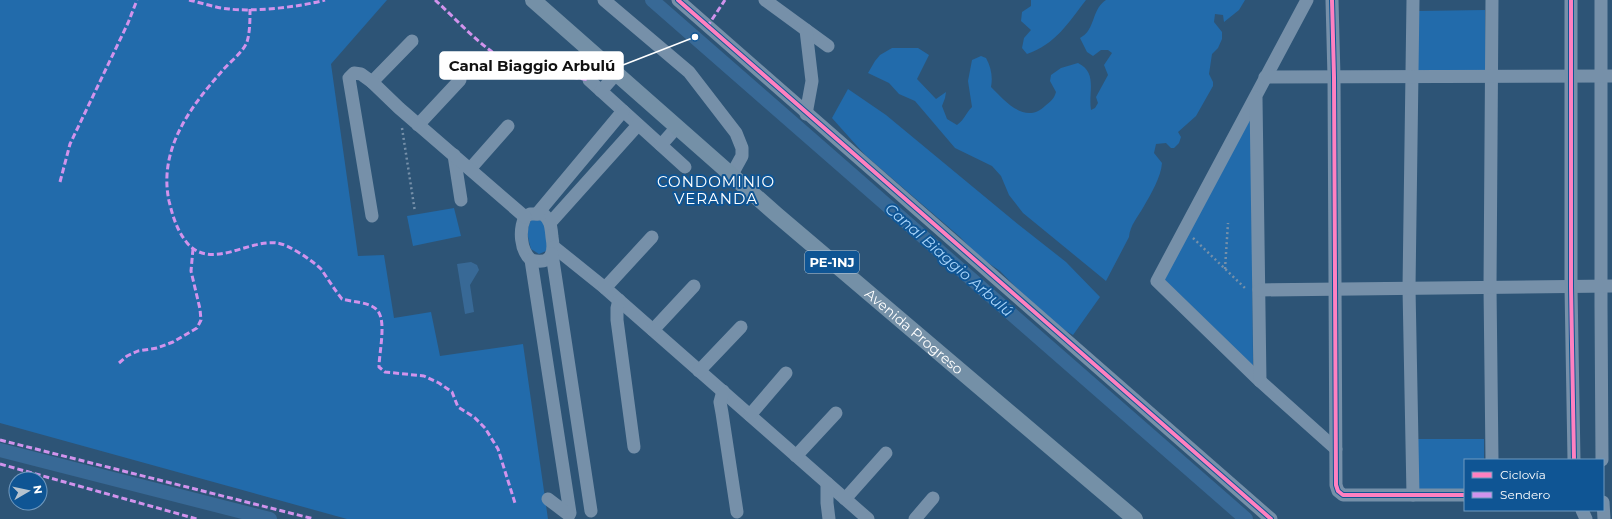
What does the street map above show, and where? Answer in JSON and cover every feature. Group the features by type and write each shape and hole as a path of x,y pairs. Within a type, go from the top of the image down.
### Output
{"main road":[{"name":"Avenida Progreso","path":"533,0 731,176 1135,519"}],"street":[{"path":"604,0 689,72 736,133 742,148 742,156 731,176"},
{"path":"678,0 806,114 1270,519"},
{"path":"765,0 828,46"},
{"path":"1307,0 1157,282 1260,381 1336,449"},
{"path":"1332,0 1334,77 1336,485 1338,492 1343,495 1464,495"},
{"path":"1413,0 1409,288 1414,495"},
{"path":"1492,0 1490,287 1492,459"},
{"path":"1571,0 1571,287 1574,459"},
{"path":"1601,0 1606,76 1606,286 1602,459"},
{"path":"806,30 812,81 806,114"},
{"path":"372,82 412,41"},
{"path":"372,216 349,78 354,73 361,74 372,82 418,125 470,169 531,216 543,214 548,218 550,223 594,515"},
{"path":"601,91 616,74"},
{"path":"1265,77 1606,76"},
{"path":"418,125 460,80"},
{"path":"589,80 685,167"},
{"path":"1256,98 1260,381"},
{"path":"569,515 531,260 524,252 520,229 623,111"},
{"path":"550,223 638,125"},
{"path":"470,169 508,126"},
{"path":"661,145 677,128"},
{"path":"454,155 461,200"},
{"path":"605,288 652,238"},
{"path":"531,260 542,262 548,259 553,250"},
{"path":"553,250 605,288 868,519"},
{"path":"653,330 694,286"},
{"path":"1259,296 1334,288 1606,286"},
{"path":"618,300 617,320 634,447"},
{"path":"700,371 740,327"},
{"path":"750,415 786,373"},
{"path":"723,391 720,402 737,512"},
{"path":"796,456 836,413"},
{"path":"845,498 886,453"},
{"path":"827,483 829,519"},
{"path":"915,519 933,498"},
{"path":"548,499 569,515"},
{"path":"569,515 580,508 594,515"}],"path":[{"path":"399,108 415,212"},
{"path":"1225,269 1228,223"},
{"path":"1184,229 1225,269 1259,296"}],"shaded area":[{"path":"0,0 387,0 331,64 358,256 384,255 394,318 431,312 440,356 523,344 548,519 347,519 0,423"},
{"path":"1031,0 1086,0 1054,39 1037,50 1027,54 1022,48 1024,38 1031,30 1021,21 1022,12 1031,6"},
{"path":"1106,0 1245,0 1239,10 1224,22 1223,15 1215,14 1214,22 1222,32 1222,39 1218,48 1212,54 1209,74 1213,82 1213,86 1196,116 1178,132 1181,137 1179,143 1174,148 1171,148 1166,143 1156,144 1154,153 1162,163 1158,180 1133,225 1129,237 1106,281 1023,213 1009,195 1001,176 992,166 955,148 915,101 899,94 889,83 868,73 880,55 892,48 918,48 929,55 917,79 936,99 946,92 942,106 947,119 957,125 962,121 972,107 968,81 972,60 981,56 986,58 991,72 991,87 1016,109 1030,113 1038,111 1052,100 1056,92 1050,81 1051,75 1061,68 1078,63 1088,72 1090,78 1091,110 1095,108 1098,103 1096,97 1108,75 1104,65 1112,53 1108,50 1101,50 1093,56 1087,52 1080,38 1088,31 1099,7"},
{"path":"1485,10 1486,70 1418,71 1417,11"},
{"path":"848,89 886,115 1066,262 1100,297 1073,335 1048,320 1000,271 978,256 960,237 865,155 832,118"},
{"path":"1251,117 1253,366 1164,279"},
{"path":"454,208 461,236 413,246 407,216"},
{"path":"532,218 543,220 549,243 546,251 539,254 531,249 528,237 528,227"},
{"path":"471,262 477,265 479,270 470,285 474,312 465,314 457,264"},
{"path":"1418,439 1484,439 1484,459 1464,459 1464,489 1418,489"}],"waterway":[{"name":"Canal Biaggio Arbulú","path":"652,0 1246,519"},
{"path":"0,450 270,519"}],"marked path":[{"path":"60,182 70,144 128,23 137,0"},
{"path":"189,0 214,7 239,10 290,7 325,0"},
{"path":"435,0 488,49 512,64 533,71 589,80"},
{"path":"707,27 725,0"},
{"path":"250,9 249,34 245,46 200,98 189,114 173,146 168,164 167,182 169,201 176,224 181,234 188,244 198,251 208,254 231,252 266,243 282,244 300,253 321,269 342,299 374,307 380,315 382,321 379,367 385,372 424,376 439,383 452,392 458,407 474,417 485,428 498,449 515,503"},
{"path":"119,363 127,356 138,351 157,348 173,342 197,328 201,320 200,309 191,271 193,249"},
{"path":"0,440 314,519"},
{"path":"0,464 197,519"}],"cycle path":[{"path":"678,0 1271,519"},
{"path":"1332,0 1334,77 1336,485 1338,491 1343,495 1464,495"},
{"path":"1571,0 1571,287 1574,459"}],"place":[{"name":"Canal Biaggio Arbulú","path":"695,37"}],"district":[{"name":"CONDOMINIO VERANDA","path":"716,190"}]}
